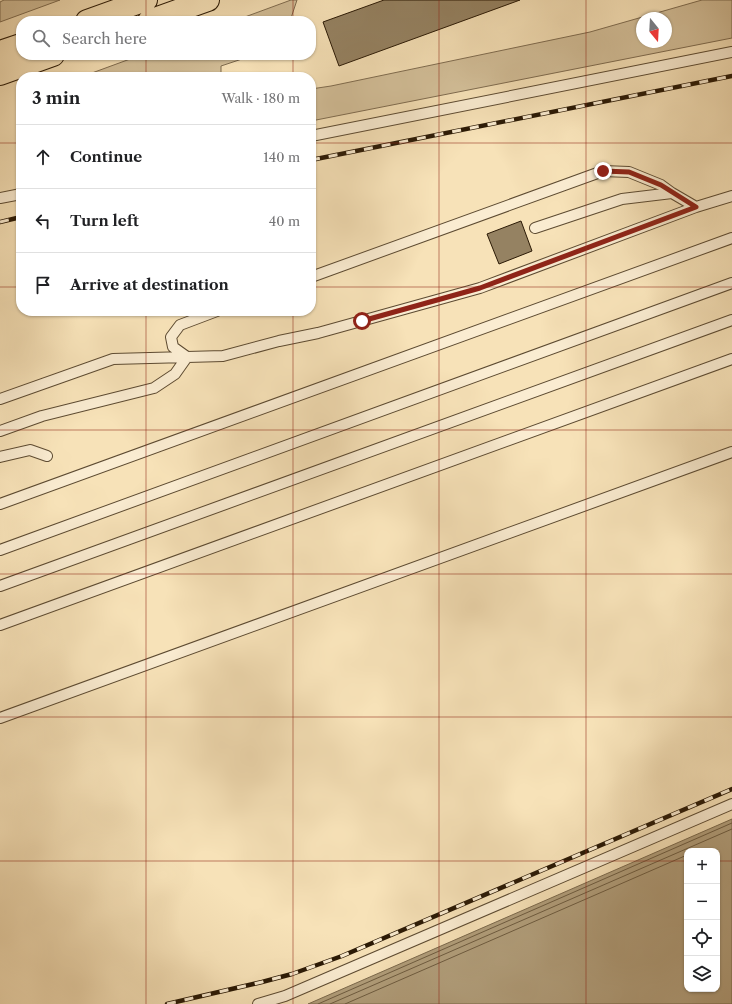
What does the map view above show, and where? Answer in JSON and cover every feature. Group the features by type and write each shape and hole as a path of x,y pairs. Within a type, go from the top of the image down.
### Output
{"highway":[{"path":"101,16 146,0"},
{"path":"163,16 208,0"},
{"path":"0,52 16,47"},
{"path":"0,74 39,60"}],"lane":[{"path":"316,135 732,52"},
{"path":"316,275 603,171 629,172 661,185 696,207"},
{"path":"535,228 622,200 672,193"},
{"path":"0,198 16,195"},
{"path":"0,399 113,359 223,356 279,341 318,333 480,288 696,207 732,196"},
{"path":"0,504 732,238"},
{"path":"0,550 732,283"},
{"path":"187,357 173,347 171,337 180,325 204,316"},
{"path":"0,586 732,320"},
{"path":"0,431 42,416 154,388 175,374 187,357"},
{"path":"0,625 732,359"},
{"path":"0,456 30,450 47,456"},
{"path":"0,718 732,452"},
{"path":"258,1004 285,996 732,804"}],"shaded area":[{"path":"4,0 60,0 0,22 0,2"},
{"path":"291,0 297,0 292,16 248,16"},
{"path":"702,0 732,0 732,38 316,120 316,88 590,32 636,19 636,48 672,48 672,12 660,12"},
{"path":"127,60 239,60 221,66 221,72 95,72"}],"water":[{"path":"732,819 732,1004 308,1004"}],"building":[{"path":"384,0 520,0 339,66 323,22"},
{"path":"521,221 532,251 499,264 487,234"}],"railway":[{"path":"316,159 732,76"},
{"path":"0,222 16,218"},
{"path":"167,1004 292,974 342,956 732,789"}],"route":[{"path":"362,321 480,288 696,207 661,185 629,172 603,171"}]}
